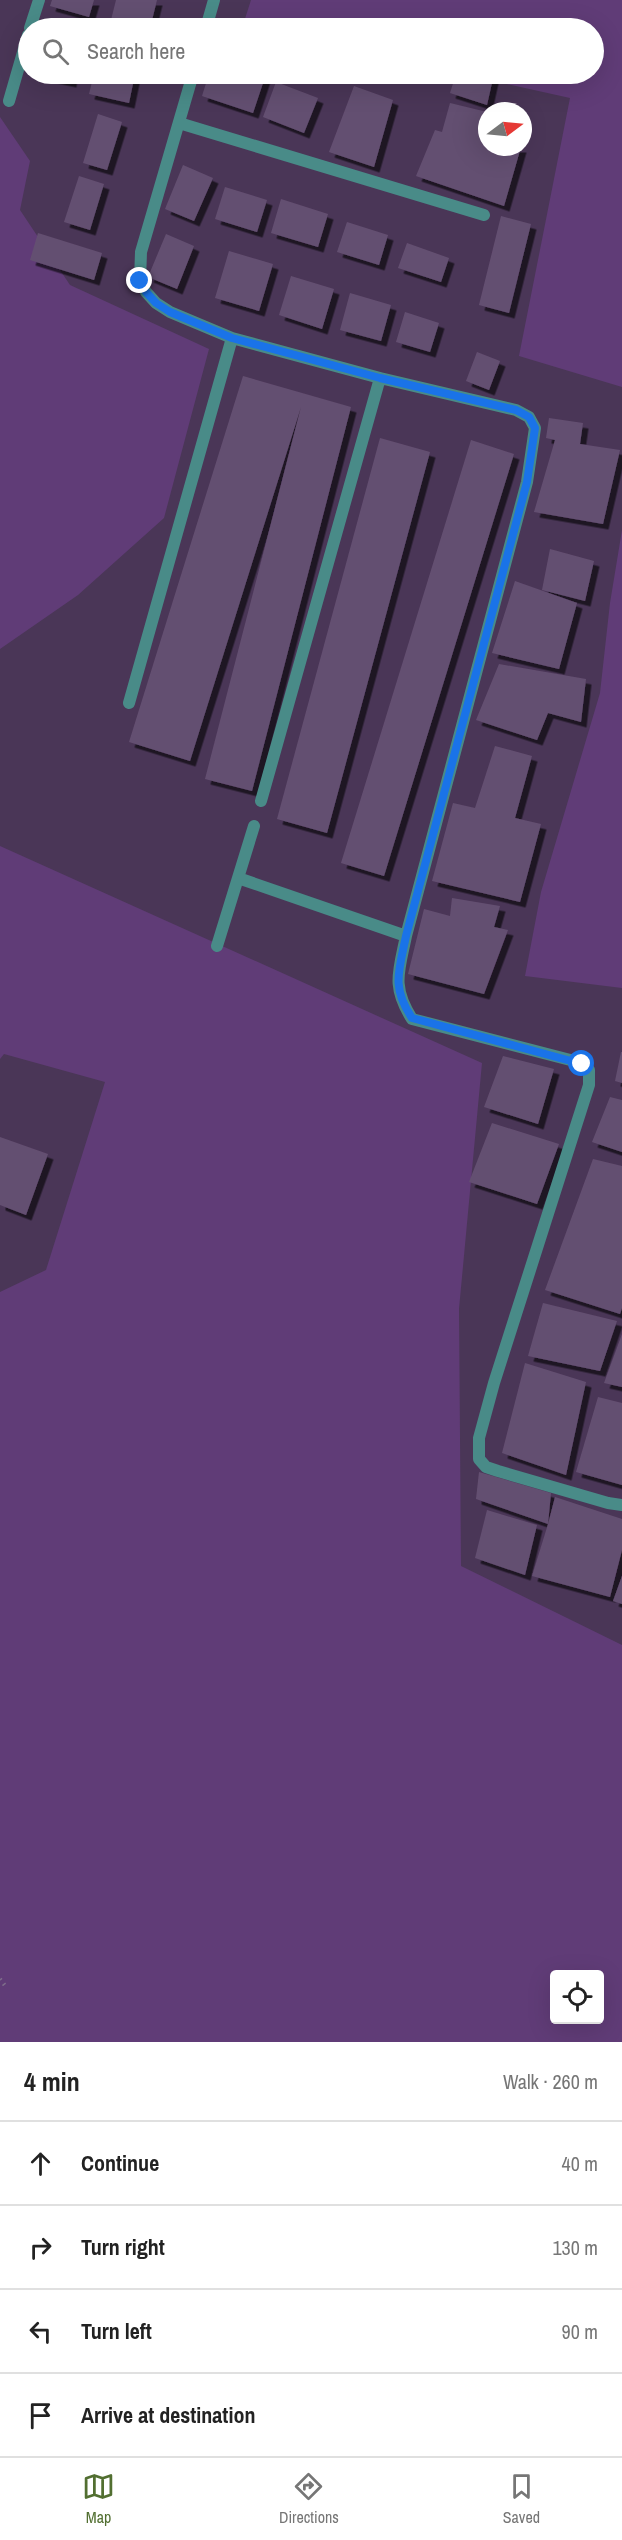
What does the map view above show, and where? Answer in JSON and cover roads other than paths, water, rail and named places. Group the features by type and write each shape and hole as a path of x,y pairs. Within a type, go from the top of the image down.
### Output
{"street":[{"path":"33,18 39,0"},
{"path":"209,18 214,0"},
{"path":"9,101 18,70"},
{"path":"190,84 141,252 140,281 146,292 163,308 232,338 380,378 516,410 529,417 535,428 527,482 406,936 398,978 400,1001 412,1018 582,1064 589,1070 589,1085 491,1394 479,1438 479,1459 486,1467 498,1471 622,1505"},
{"path":"179,123 484,215"},
{"path":"129,703 232,338"},
{"path":"261,801 380,378"},
{"path":"217,946 254,826"},
{"path":"238,878 406,936"}]}
